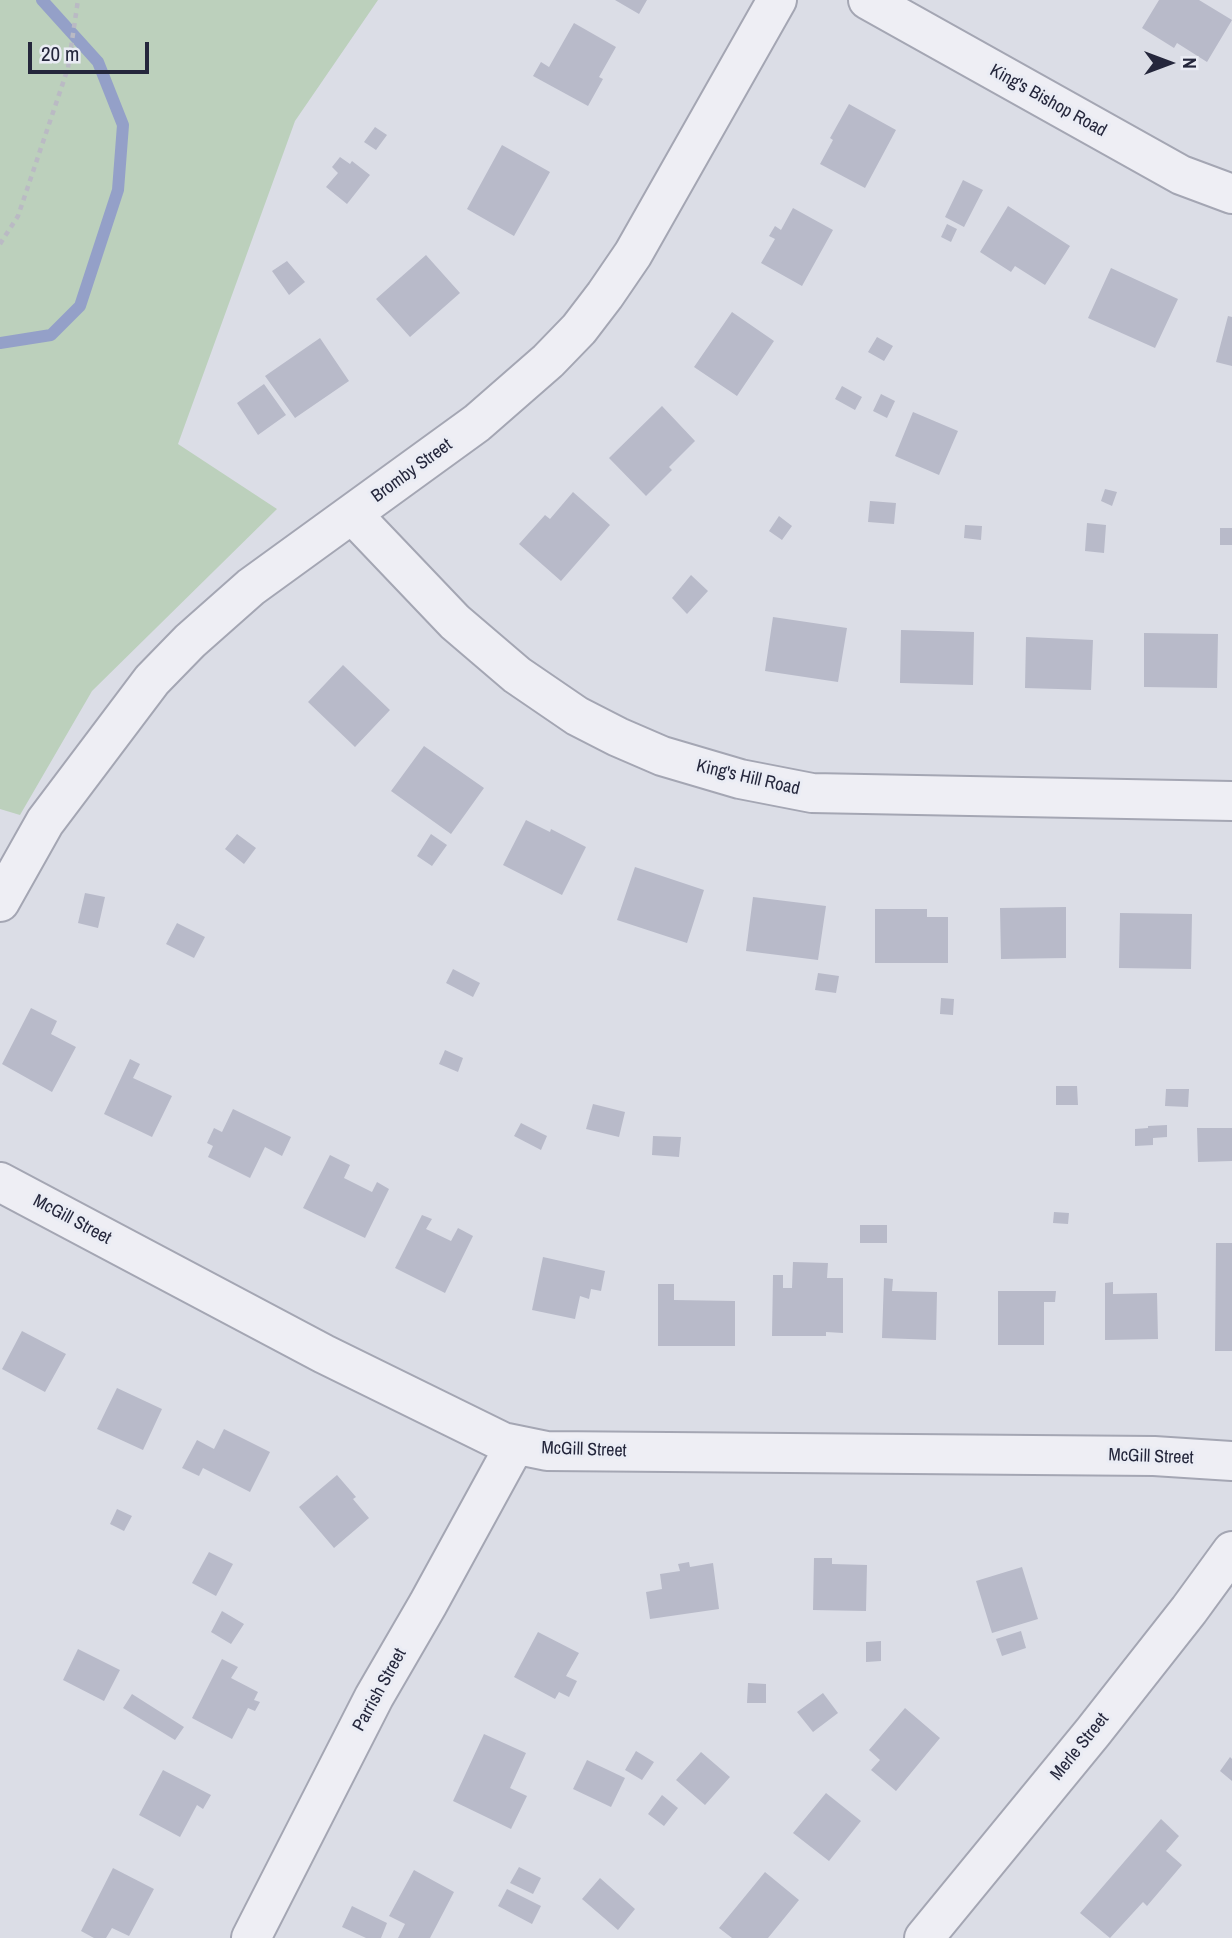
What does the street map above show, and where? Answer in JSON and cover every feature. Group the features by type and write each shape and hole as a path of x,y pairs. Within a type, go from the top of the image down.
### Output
{"street":[{"name":"Bromby Street","path":"0,902 45,822 152,680 190,641 251,587 477,423 548,361 579,328 634,254 777,0"},
{"name":"King's Bishop Road","path":"868,0 1181,175 1232,194"},
{"name":"King's Hill Road","path":"352,514 455,622 517,675 577,716 662,756 740,779 812,793 1232,800"},
{"name":"McGill Street","path":"0,1182 324,1354 503,1442 515,1445 547,1451 1154,1456 1232,1461"},
{"name":"Parrish Street","path":"251,1938 374,1698 515,1445"},
{"name":"Merle Street","path":"924,1938 1093,1732 1232,1551"}],"path":[{"path":"0,244 18,216 68,68 78,0"}],"green space":[{"path":"0,0 378,0 295,121 178,444 277,509 92,691 20,815 0,809"}],"building":[{"path":"615,0 647,0 639,14"},
{"path":"1159,0 1199,0 1232,20 1207,62 1177,43 1174,48 1142,28"},
{"path":"574,23 616,47 599,77 603,79 588,106 533,76 541,62 549,67"},
{"path":"849,104 896,130 865,188 820,164 833,140 830,138"},
{"path":"375,127 387,135 376,150 364,142"},
{"path":"502,145 550,172 514,236 467,209"},
{"path":"340,157 350,164 352,161 370,175 347,204 326,187 338,173 332,167"},
{"path":"963,180 983,190 964,227 945,217"},
{"path":"1008,206 1070,246 1045,285 1015,266 1011,272 980,252"},
{"path":"793,208 833,230 802,286 761,263 775,239 769,236 775,226 781,230"},
{"path":"947,224 957,229 951,242 941,237"},
{"path":"426,255 460,293 410,337 376,299"},
{"path":"287,261 305,282 289,295 272,271"},
{"path":"1111,268 1178,299 1155,348 1088,318"},
{"path":"732,312 774,341 737,396 694,367"},
{"path":"1228,316 1232,317 1232,366 1216,362"},
{"path":"877,337 893,346 884,361 868,352"},
{"path":"320,338 349,381 295,418 265,376"},
{"path":"264,384 286,415 258,435 237,403"},
{"path":"842,386 862,397 855,410 835,399"},
{"path":"881,394 895,401 887,418 873,411"},
{"path":"662,406 695,441 669,467 672,470 646,496 609,458"},
{"path":"913,412 958,431 939,475 895,456"},
{"path":"1105,489 1117,492 1112,506 1101,501"},
{"path":"573,492 610,525 561,581 519,544 545,515 550,519"},
{"path":"870,501 896,503 894,524 868,522"},
{"path":"779,516 792,526 782,540 769,531"},
{"path":"1087,523 1106,525 1104,553 1085,551"},
{"path":"965,525 982,526 981,540 964,538"},
{"path":"1220,528 1232,528 1232,545 1220,545"},
{"path":"691,575 708,591 687,614 672,598"},
{"path":"773,617 847,628 838,682 765,671"},
{"path":"901,630 974,632 973,685 900,683"},
{"path":"1144,633 1218,634 1217,688 1144,687"},
{"path":"1026,637 1093,640 1091,690 1025,688"},
{"path":"343,665 390,710 355,747 308,702"},
{"path":"424,746 484,788 451,834 391,791"},
{"path":"526,820 586,847 562,895 503,865"},
{"path":"237,834 256,848 244,864 225,849"},
{"path":"431,834 447,845 432,866 417,856"},
{"path":"635,867 704,890 687,943 617,920"},
{"path":"85,893 105,897 98,928 78,923"},
{"path":"753,897 826,906 818,960 746,951"},
{"path":"1066,907 1066,958 1001,959 1000,908"},
{"path":"875,909 927,909 927,917 948,917 948,963 875,963"},
{"path":"1120,913 1192,914 1191,969 1119,968"},
{"path":"177,923 205,937 194,958 166,944"},
{"path":"453,969 480,983 473,997 446,983"},
{"path":"818,973 839,976 836,993 815,990"},
{"path":"941,998 954,999 953,1015 940,1014"},
{"path":"31,1008 57,1021 51,1034 76,1047 52,1092 2,1064"},
{"path":"445,1050 463,1058 458,1072 439,1064"},
{"path":"130,1059 140,1064 133,1078 172,1096 152,1137 104,1114"},
{"path":"1056,1086 1077,1086 1078,1105 1056,1105"},
{"path":"1166,1089 1189,1089 1188,1107 1165,1106"},
{"path":"593,1104 625,1112 619,1137 586,1129"},
{"path":"233,1109 291,1137 282,1156 265,1147 250,1178 208,1157 213,1146 207,1143 214,1128 222,1132"},
{"path":"521,1123 547,1136 541,1150 514,1136"},
{"path":"1167,1125 1167,1137 1153,1138 1153,1145 1135,1146 1135,1129"},
{"path":"1197,1128 1232,1128 1232,1161 1198,1162"},
{"path":"653,1136 681,1137 679,1157 652,1155"},
{"path":"330,1155 350,1165 344,1178 372,1192 377,1182 389,1189 365,1238 303,1208"},
{"path":"1054,1212 1069,1213 1068,1224 1053,1223"},
{"path":"422,1215 432,1219 426,1229 451,1241 458,1228 473,1236 445,1293 395,1268"},
{"path":"860,1225 887,1225 887,1243 860,1243"},
{"path":"1216,1243 1232,1243 1232,1351 1215,1351"},
{"path":"543,1257 605,1271 601,1291 591,1289 589,1299 580,1296 575,1319 532,1310"},
{"path":"793,1262 828,1263 827,1278 843,1278 843,1333 826,1332 826,1336 772,1336 773,1275 783,1275 783,1288 792,1288"},
{"path":"884,1278 893,1279 892,1291 937,1292 936,1340 882,1338"},
{"path":"1113,1282 1113,1294 1157,1293 1158,1339 1105,1340 1105,1283"},
{"path":"658,1284 674,1284 674,1300 735,1301 735,1346 658,1346"},
{"path":"998,1291 1056,1291 1055,1302 1044,1302 1044,1345 998,1345"},
{"path":"22,1331 66,1354 45,1392 2,1369"},
{"path":"117,1388 162,1409 143,1450 97,1429"},
{"path":"224,1429 270,1452 250,1492 203,1468 199,1476 182,1468 197,1440 214,1449"},
{"path":"337,1475 356,1497 353,1499 369,1518 334,1548 299,1507"},
{"path":"117,1509 132,1516 124,1531 110,1524"},
{"path":"209,1552 233,1564 216,1596 192,1583"},
{"path":"814,1558 832,1558 832,1564 867,1565 866,1611 813,1610"},
{"path":"689,1562 690,1567 713,1563 719,1609 650,1619 646,1592 662,1589 660,1574 680,1571 678,1564"},
{"path":"1022,1567 1038,1619 992,1633 976,1581"},
{"path":"222,1611 244,1624 231,1644 211,1632"},
{"path":"1021,1631 1026,1648 1002,1656 996,1639"},
{"path":"538,1632 579,1653 566,1676 577,1681 569,1697 559,1692 555,1699 514,1677"},
{"path":"881,1641 881,1661 866,1662 866,1642"},
{"path":"78,1649 120,1670 104,1701 63,1680"},
{"path":"222,1659 238,1667 231,1678 258,1692 254,1700 260,1702 255,1711 248,1708 232,1739 192,1718"},
{"path":"748,1683 766,1684 766,1703 747,1703"},
{"path":"823,1693 838,1713 813,1732 797,1712"},
{"path":"132,1694 184,1727 175,1740 123,1708"},
{"path":"905,1708 940,1738 896,1791 871,1770 880,1760 869,1750"},
{"path":"484,1734 526,1753 510,1788 527,1796 511,1829 453,1801"},
{"path":"636,1751 654,1762 642,1780 625,1770"},
{"path":"701,1752 730,1777 705,1805 676,1780"},
{"path":"1230,1757 1232,1759 1232,1781 1220,1771"},
{"path":"587,1760 625,1778 611,1807 573,1789"},
{"path":"163,1770 211,1795 203,1809 197,1805 180,1837 139,1815"},
{"path":"826,1793 861,1821 829,1861 793,1833"},
{"path":"662,1795 678,1808 664,1826 648,1814"},
{"path":"1161,1819 1179,1836 1166,1851 1182,1865 1147,1906 1143,1902 1110,1938 1080,1913"},
{"path":"519,1867 541,1878 533,1894 510,1883"},
{"path":"113,1868 154,1889 129,1936 112,1928 106,1938 94,1938 81,1931"},
{"path":"414,1870 454,1892 430,1938 398,1938 405,1924 389,1916"},
{"path":"765,1872 799,1900 768,1938 732,1938 719,1928"},
{"path":"600,1878 635,1909 618,1930 582,1899"},
{"path":"507,1889 541,1906 532,1924 498,1906"},
{"path":"352,1906 387,1923 381,1938 366,1938 342,1927"}],"waterway":[{"path":"0,343 51,335 80,306 118,190 123,125 98,62 42,0"}]}
